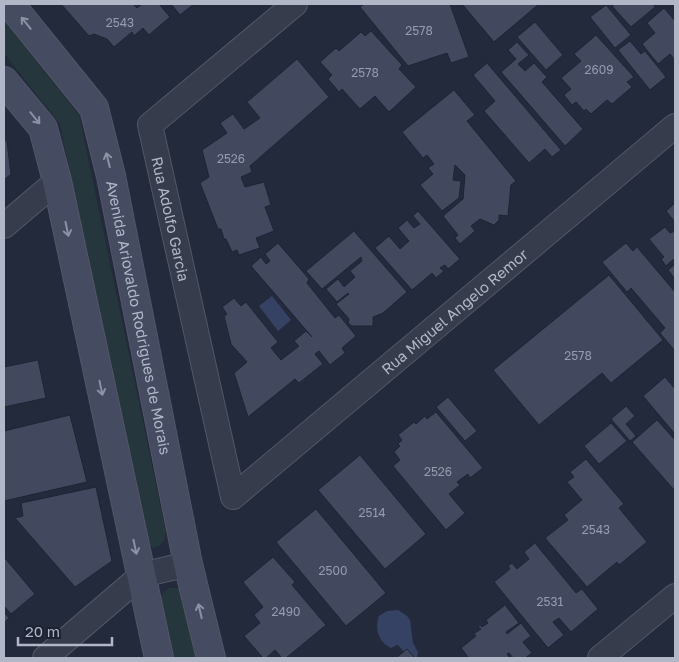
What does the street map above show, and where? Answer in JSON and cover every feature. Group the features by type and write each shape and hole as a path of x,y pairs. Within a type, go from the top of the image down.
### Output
{"street":[{"name":"Avenida Ariovaldo Rodrigues de Morais","path":"10,4 94,108 112,176 188,564 211,658"},
{"name":"Rua Adolfo Garcia","path":"233,497 150,125 295,4"},
{"path":"4,80 43,128 57,182 160,658"},
{"name":"Rua Miguel Angelo Remor","path":"233,497 675,126"},
{"path":"4,226 57,182"},
{"path":"44,658 142,576 188,564"},
{"path":"600,658 675,596"}],"shaded area":[{"path":"4,21 79,115 165,528 164,541 154,548 147,544 60,124 4,53"},
{"path":"170,588 178,588 183,595 197,658 174,658 161,597 163,592"}],"water":[{"path":"272,296 291,320 278,331 259,306"},
{"path":"398,610 410,620 413,643 418,652 417,658 409,658 397,645 391,648 387,646 383,643 377,630 379,616 387,611"}],"building":[{"path":"61,4 133,4 137,8 142,4 159,4 170,17 149,35 143,28 134,36 132,32 114,47 107,39 94,34 89,36"},
{"path":"171,4 194,4 180,15"},
{"path":"364,4 450,4 469,57 451,63 447,53 408,66 360,7"},
{"path":"462,4 539,4 494,42"},
{"path":"615,4 653,4 655,7 631,27 612,6"},
{"path":"606,5 631,35 615,48 590,17"},
{"path":"664,8 675,21 675,60 670,54 658,64 642,44 655,33 647,23"},
{"path":"535,22 563,55 546,70 517,37"},
{"path":"371,31 402,65 399,69 416,87 389,112 375,96 360,109 342,89 339,92 328,79 332,75 320,62 336,48 339,51 361,32 365,36"},
{"path":"596,35 634,77 627,82 632,87 612,104 607,100 591,114 586,109 584,111 576,102 572,105 564,95 571,89 561,78 581,61 574,54"},
{"path":"630,41 641,54 645,51 666,77 650,90 618,50"},
{"path":"517,42 529,55 518,64 525,71 534,63 547,77 542,82 583,129 565,146 501,72 516,59 508,50"},
{"path":"297,59 329,97 250,166 252,172 241,177 245,187 264,182 271,205 265,207 274,231 256,238 260,248 239,255 237,250 232,252 226,239 224,239 221,229 218,229 200,183 209,177 202,150 227,133 220,123 233,114 244,129 260,118 247,102"},
{"path":"487,63 561,150 552,157 545,149 529,163 484,111 495,101 473,75"},
{"path":"454,90 475,115 467,121 516,181 511,185 508,216 499,215 499,220 494,225 480,219 471,226 475,231 460,244 455,238 458,235 443,216 463,199 465,175 455,165 453,180 461,181 459,198 442,211 420,185 433,174 428,168 434,164 427,155 423,158 402,132"},
{"path":"4,138 7,142 11,174 4,180"},
{"path":"675,203 675,222 666,211"},
{"path":"418,211 460,259 448,269 445,265 440,268 444,271 436,278 432,273 412,290 375,248 389,236 400,249 409,241 398,228 407,220 414,228 420,224 413,216"},
{"path":"665,227 670,233 675,231 675,258 666,266 661,259 664,257 649,239"},
{"path":"354,231 407,292 383,313 373,317 373,326 352,326 348,323 349,319 336,304 349,294 337,302 326,289 338,279 344,287 355,277 350,271 362,261 361,257 322,289 306,271"},
{"path":"278,243 309,279 307,283 335,318 339,315 356,336 342,348 345,353 330,365 319,351 315,354 323,364 299,383 295,379 248,417 234,373 247,362 231,344 224,316 227,314 222,307 234,298 241,306 246,302 278,342 271,348 281,360 299,346 294,341 306,331 312,337 251,266 261,257 266,264 270,261 265,254"},
{"path":"626,243 633,251 637,247 675,292 675,351 660,333 665,328 631,288 627,292 602,262"},
{"path":"675,264 675,279 668,270"},
{"path":"609,275 663,340 611,383 602,373 539,425 493,370"},
{"path":"38,360 46,398 4,407 4,367"},
{"path":"665,377 675,389 675,434 643,396"},
{"path":"448,397 477,431 465,441 436,407"},
{"path":"626,406 635,416 626,424 636,436 630,441 611,419"},
{"path":"436,412 483,468 470,478 468,474 457,482 460,485 449,494 465,513 446,530 393,466 400,460 394,452 400,446 398,444 402,440 398,435 414,422 416,424 425,416 427,419"},
{"path":"70,415 87,482 4,501 4,431"},
{"path":"657,420 675,440 675,491 632,442"},
{"path":"611,423 627,441 599,464 584,446"},
{"path":"360,455 426,534 385,569 318,490"},
{"path":"586,459 624,504 619,508 647,542 619,565 617,562 587,587 545,538 568,520 564,515 582,500 567,482 574,477 570,472"},
{"path":"96,487 112,561 75,587 15,518 23,516 21,503"},
{"path":"316,509 386,593 346,626 276,542"},
{"path":"535,543 576,593 582,589 598,609 571,632 559,618 553,622 564,635 548,648 494,582 510,569 508,566 512,563 517,569 529,559 524,552"},
{"path":"4,557 35,594 11,614 4,606"},
{"path":"273,557 295,582 292,585 326,625 286,658 282,658 275,650 266,658 263,658 244,636 260,623 254,615 263,607 243,582"},
{"path":"505,605 519,623 506,632 507,634 521,623 531,636 523,642 532,653 525,658 513,658 509,653 507,654 510,658 469,658 461,648 476,636 472,631 475,633 481,629 478,627 488,623 486,620"},
{"path":"4,612 9,618 4,623"},
{"path":"407,649 415,658 396,658"}]}
